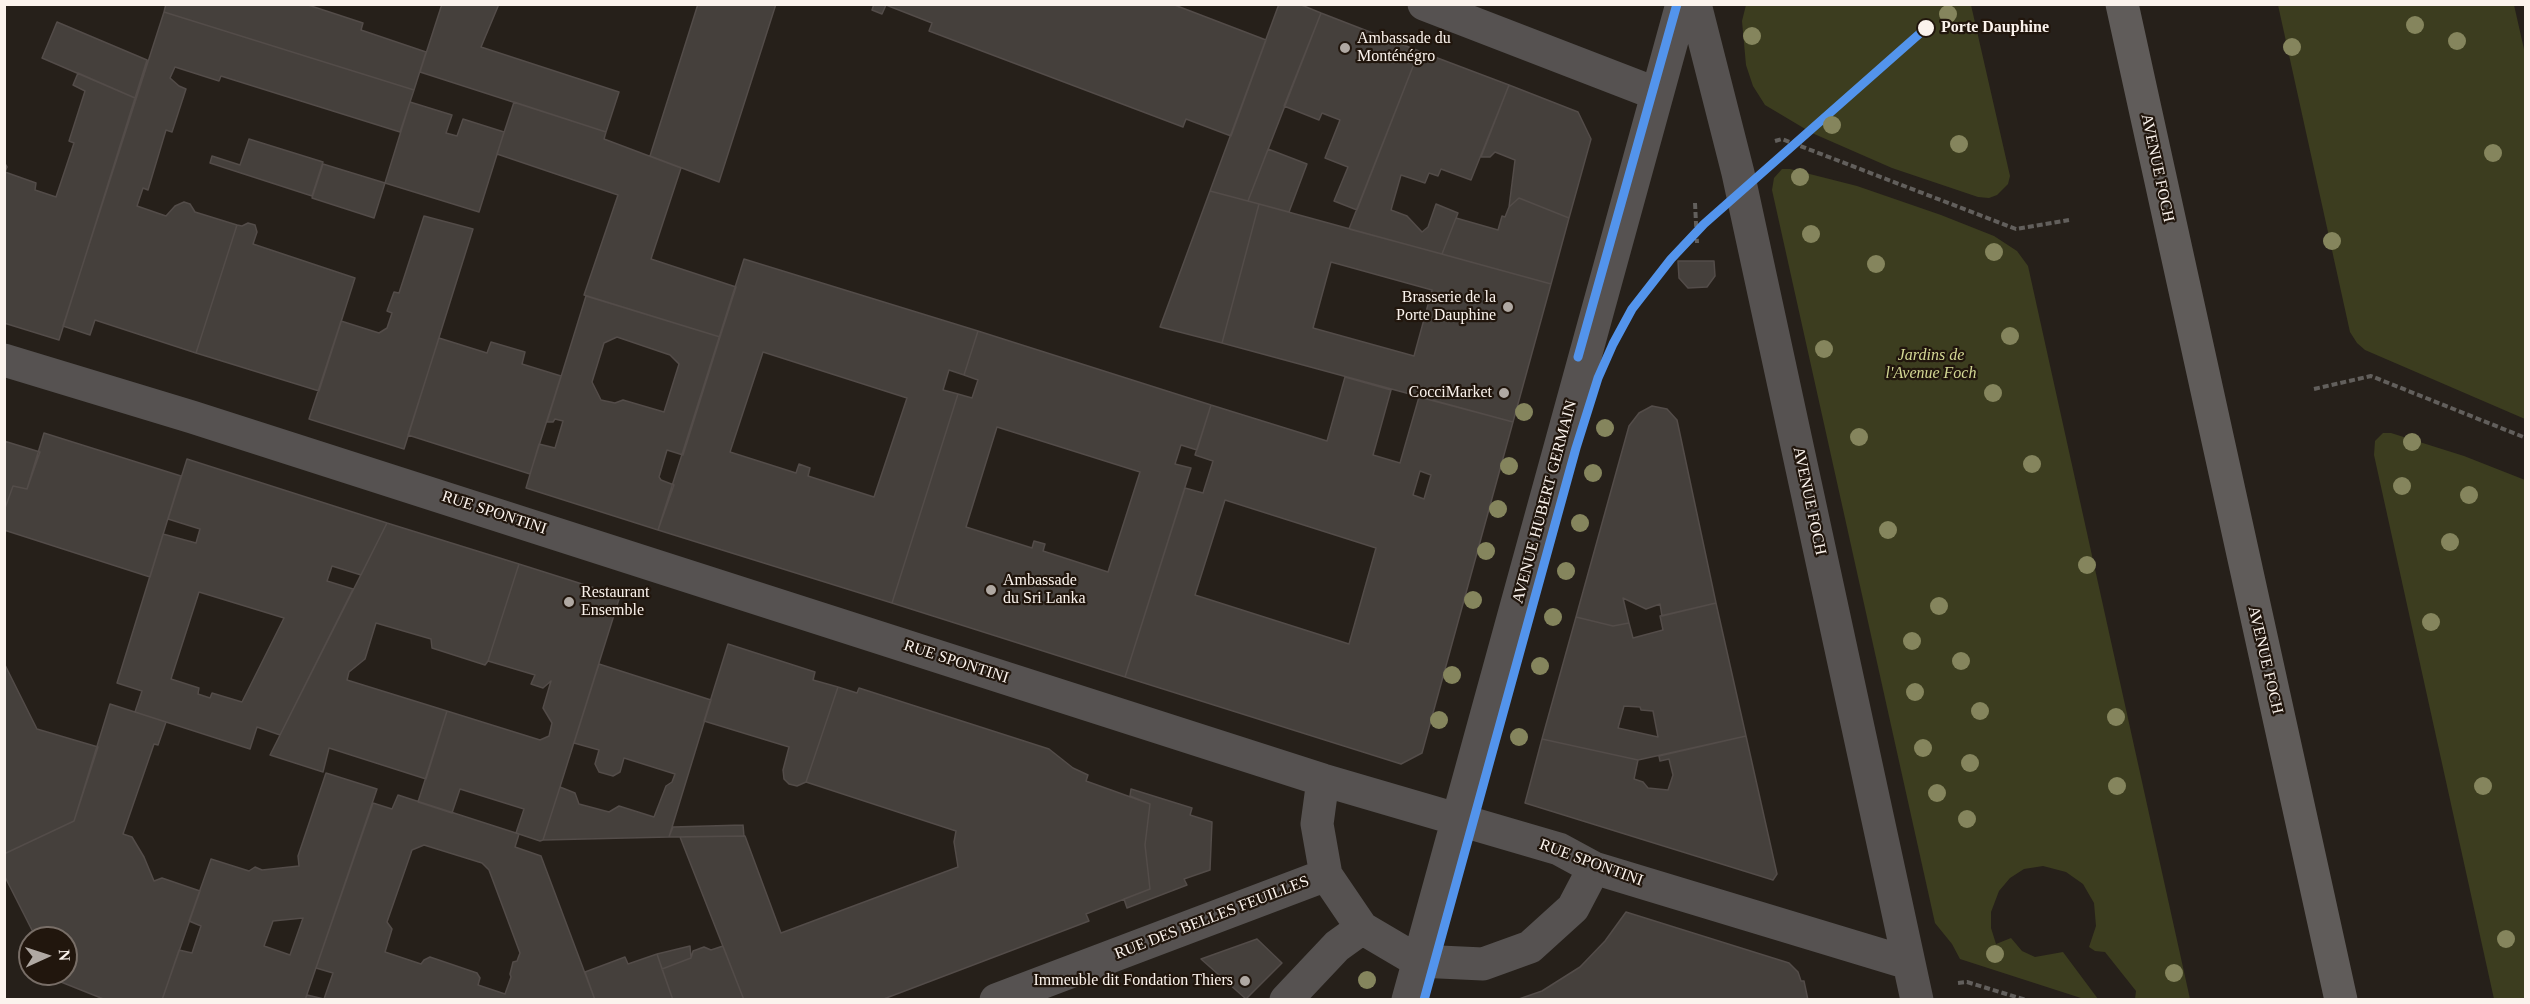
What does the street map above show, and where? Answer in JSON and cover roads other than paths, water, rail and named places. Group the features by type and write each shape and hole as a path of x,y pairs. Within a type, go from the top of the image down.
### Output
{"main road":[{"name":"AVENUE FOCH","path":"2122,4 2341,999"}],"street":[{"path":"1424,4 1657,94"},
{"name":"AVENUE HUBERT GERMAIN","path":"1408,999 1682,4"},
{"name":"AVENUE FOCH","path":"1695,4 1738,173 1917,999"},
{"name":"RUE SPONTINI","path":"4,360 215,424 1323,780 1559,849 1594,868 1908,963"},
{"path":"1323,780 1317,824 1326,875 1362,928 1418,961 1483,964 1530,947 1573,909 1594,868"},
{"name":"RUE DES BELLES FEUILLES","path":"996,999 1326,875"},
{"path":"1286,999 1337,946 1362,928"}],"place":[{"name":"Porte Dauphine","path":"1926,28"},
{"name":"Ambassade du Monténégro","path":"1345,48"},
{"name":"Brasserie de la Porte Dauphine","path":"1508,307"},
{"name":"CocciMarket","path":"1504,393"},
{"name":"Ambassade du Sri Lanka","path":"991,590"},
{"name":"Restaurant Ensemble","path":"569,602"},
{"name":"Immeuble dit Fondation Thiers","path":"1245,981"}],"park label":[{"name":"Jardins de l'Avenue Foch","path":"1931,365"}]}
